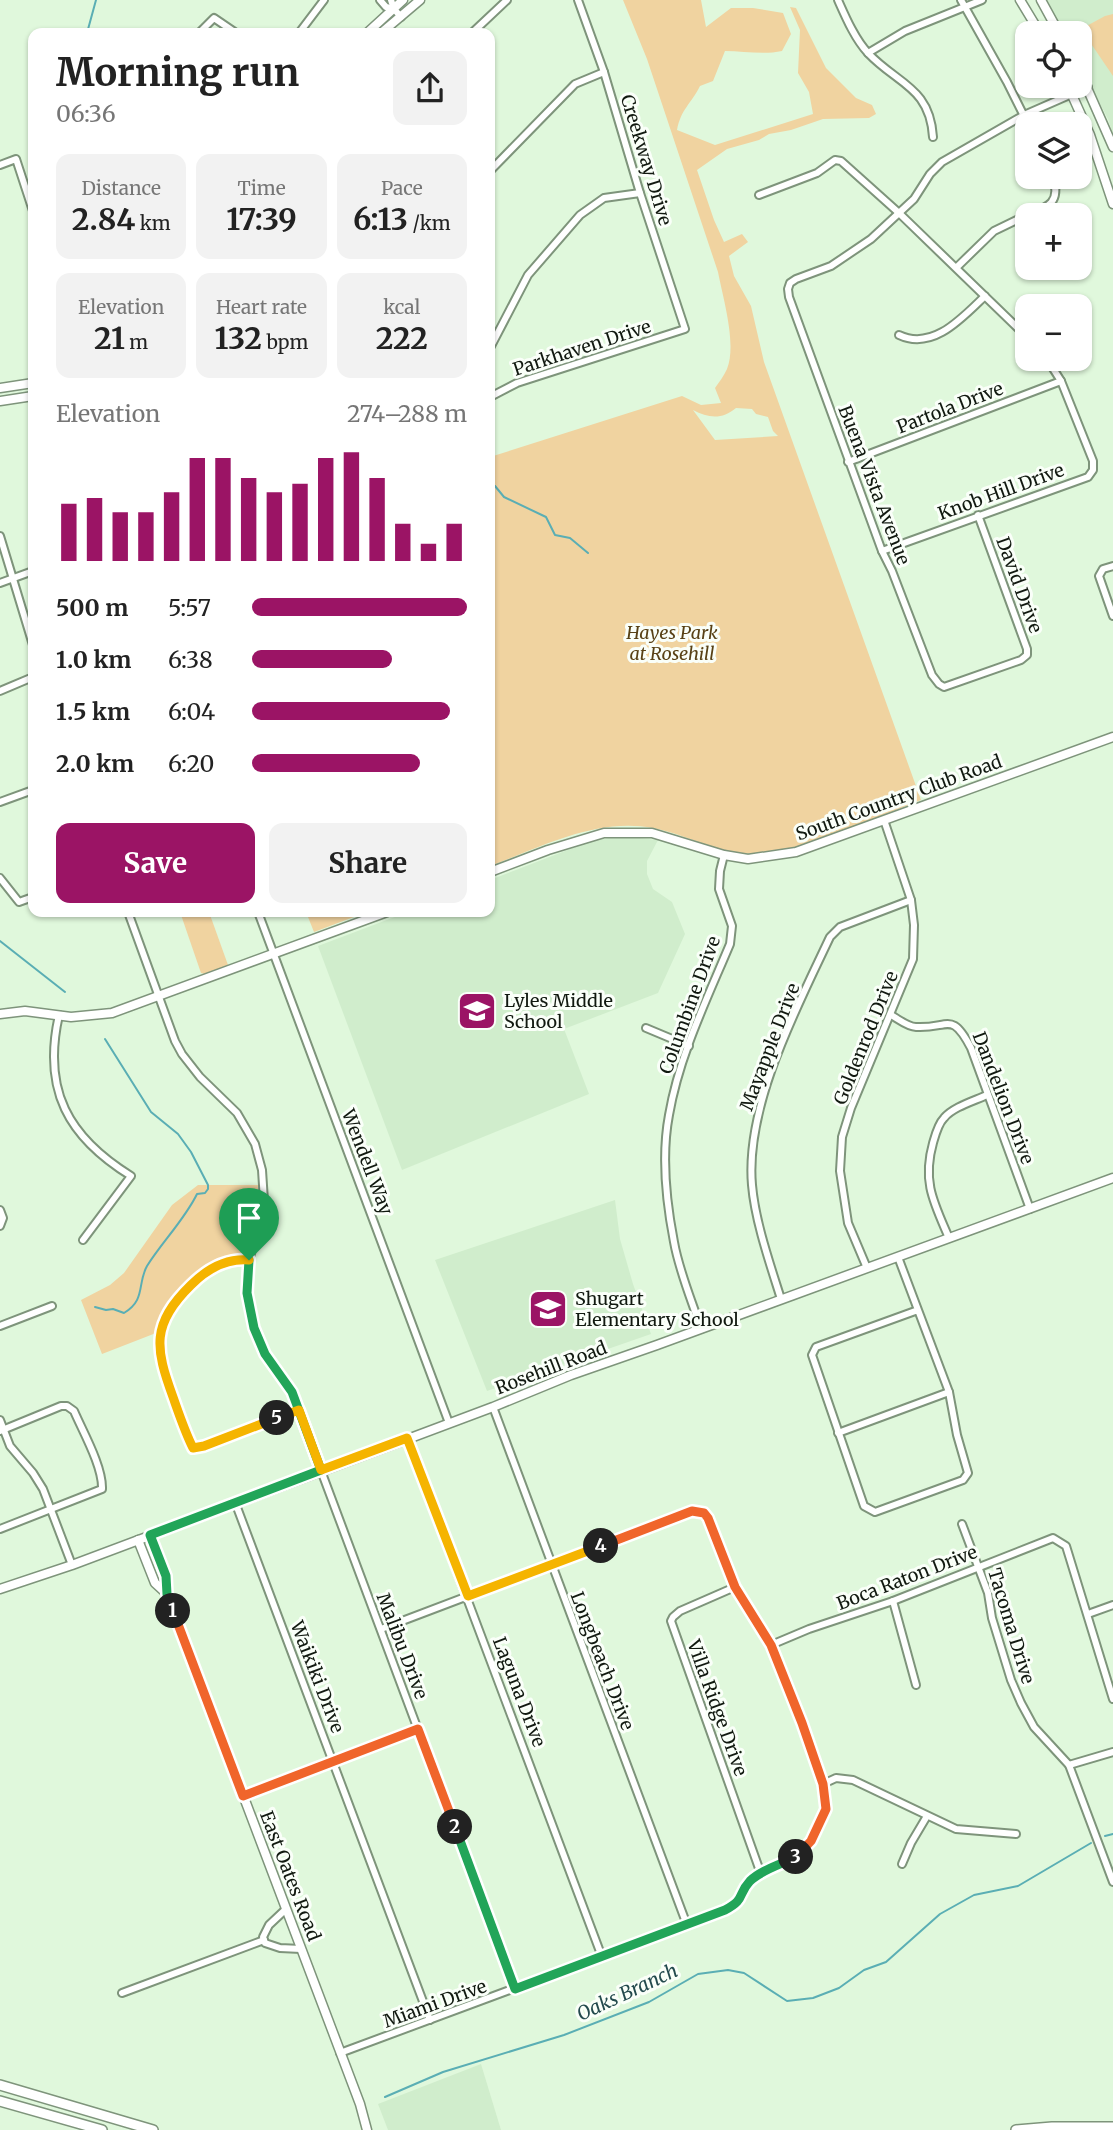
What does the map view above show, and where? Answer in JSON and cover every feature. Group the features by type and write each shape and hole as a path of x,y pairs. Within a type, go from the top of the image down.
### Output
{"main road":[{"path":"0,2085 153,2130"},
{"path":"0,2101 100,2130"},
{"path":"1016,2130 1113,2127"}],"street":[{"path":"303,28 324,0"},
{"path":"380,0 386,7 403,0"},
{"path":"387,28 420,0"},
{"name":"Creekway Drive","path":"578,0 604,72 640,193 685,328"},
{"path":"838,0 868,53 920,97 932,119 933,137"},
{"path":"961,0 1022,112"},
{"path":"868,53 905,31 982,0"},
{"path":"1020,0 1033,21"},
{"path":"1041,0 1052,21"},
{"path":"476,28 504,1"},
{"path":"392,4 401,17"},
{"path":"371,28 392,4"},
{"path":"203,28 214,18 229,28"},
{"path":"495,166 575,84 604,72"},
{"path":"1092,97 1113,147"},
{"path":"1029,112 1054,98"},
{"path":"1074,98 1112,199"},
{"path":"899,213 914,199 930,174 942,162 1015,120"},
{"path":"0,165 16,159 28,196"},
{"path":"759,195 817,173 835,160 841,161 957,267 1015,325"},
{"path":"495,338 528,275 580,215 604,198 640,193"},
{"name":"Buena Vista Avenue","path":"899,213 846,258 790,283 788,293 881,551 892,571 932,675 939,684"},
{"path":"957,267 994,231 1015,221"},
{"path":"899,335 911,341 925,340 960,319 985,296"},
{"name":"Parkhaven Drive","path":"495,394 517,383 685,328"},
{"name":"Knob Hill Drive","path":"881,551 1087,477 1093,470 1093,461 1061,381 1054,371"},
{"name":"Partola Drive","path":"848,462 1061,381"},
{"path":"0,387 28,384"},
{"path":"0,401 28,397"},
{"name":"David Drive","path":"939,684 944,687 991,672 1021,660 1027,654 978,515"},
{"path":"0,536 28,628"},
{"path":"1113,565 1103,569 1099,576 1113,617"},
{"path":"0,583 28,573"},
{"path":"0,691 28,679"},
{"name":"South Country Club Road","path":"495,870 604,833 652,832 724,855 748,859 796,852 1113,737"},
{"path":"0,802 28,792"},
{"name":"Goldenrod Drive","path":"867,1268 848,1223 840,1171 842,1137 851,1108 913,959 914,925 911,900 884,820"},
{"name":"Columbine Drive","path":"701,1329 674,1246 666,1193 665,1151 669,1115 680,1070 730,944 732,926 719,889 724,855"},
{"path":"0,878 19,902 28,899"},
{"name":"Mayapple Drive","path":"781,1299 766,1255 752,1184 754,1129 768,1080 830,937 841,927 911,900"},
{"name":"Malibu Drive","path":"130,917 182,1054 200,1077 237,1113 255,1143 262,1170 264,1201 249,1260 247,1293 254,1328 265,1354 286,1381 299,1410 515,1989"},
{"name":"Wendell Way","path":"260,917 449,1423"},
{"path":"0,1014 25,1011 71,1017 105,1014 374,917"},
{"path":"59,1015 53,1056 62,1105 75,1129 92,1149 131,1177 83,1240"},
{"name":"Dandelion Drive","path":"891,1015 914,1028 943,1024 955,1025 961,1030 971,1048 1030,1209"},
{"path":"646,1028 689,1046"},
{"path":"949,1238 928,1180 928,1161 934,1136 944,1118 954,1110 987,1095"},
{"name":"Rosehill Road","path":"0,1589 72,1565 493,1407 571,1374 1113,1178"},
{"path":"0,1210 3,1218 1,1226"},
{"path":"898,1257 949,1392 957,1435 968,1469 963,1480 879,1512 871,1511 864,1506 812,1353 816,1347 918,1310"},
{"path":"249,1260 227,1262 205,1273 177,1300 164,1321 159,1348 161,1366 193,1448 299,1410"},
{"path":"0,1326 52,1306"},
{"path":"838,1433 949,1392"},
{"path":"0,1529 102,1489 99,1472 74,1411 67,1406 61,1406 2,1431"},
{"name":"Longbeach Drive","path":"493,1407 687,1925"},
{"path":"0,1420 2,1431 13,1451 38,1481 72,1565"},
{"name":"Laguna Drive","path":"407,1438 603,1957"},
{"name":"Waikiki Drive","path":"236,1502 430,2020"},
{"path":"381,1629 692,1511 704,1513 735,1587 771,1645 823,1784 826,1809 811,1841 798,1856 761,1874"},
{"name":"Tacoma Drive","path":"962,1524 979,1566 1011,1680 1034,1727 1069,1765 1113,1882"},
{"name":"East Oates Road","path":"150,1535 166,1576 167,1594 368,2130"},
{"name":"Boca Raton Drive","path":"771,1645 809,1629 893,1601 1053,1538 1066,1546 1088,1614"},
{"name":"East Oates Road","path":"138,1540 155,1583 167,1594"},
{"name":"Villa Ridge Drive","path":"735,1587 680,1611 671,1621 761,1874"},
{"path":"893,1601 916,1685"},
{"path":"1113,1605 1088,1614 1113,1699"},
{"path":"243,1796 418,1729"},
{"path":"1069,1765 1113,1752"},
{"path":"823,1784 836,1777 853,1780 956,1829 1016,1834"},
{"path":"902,1864 928,1816"},
{"name":"Miami Drive","path":"340,2053 687,1925 738,1903 747,1884 761,1874"},
{"path":"264,1940 269,1926 286,1909"},
{"path":"264,1940 280,1948 301,1949"},
{"path":"122,1993 264,1940"},
{"path":"100,2130 101,2116"}],"shaded area":[{"path":"1045,0 1113,0 1113,135 1092,88 1092,21 1056,21"},
{"name":"Lyles Middle School","path":"621,836 658,840 647,861 647,874 653,889 672,902 685,934 658,993 564,1029 589,1094 402,1170 318,946 395,917 495,917 495,878 591,841"},
{"name":"Shugart Elementary School","path":"615,1200 620,1239 651,1334 487,1391 435,1260"},
{"path":"481,2064 501,2130 388,2130 378,2104"}],"green space":[{"name":"Hayes Park at Rosehill","path":"623,0 701,0 706,27 731,8 753,8 783,13 791,34 782,51 725,51 713,81 700,86 684,112 677,130 715,145 813,114 809,92 798,73 800,30 790,7 796,8 826,68 856,98 872,105 876,114 869,118 823,119 769,134 759,140 727,149 697,170 724,242 742,234 748,242 729,256 734,276 751,306 764,362 921,800 808,843 775,852 735,852 653,828 632,826 590,830 495,864 495,455 682,396 701,405 721,403 715,388 726,372 731,347 718,272 647,59","holes":["736,408 752,409 756,414 768,417 778,436 715,440 693,410 715,416"]},
{"path":"1113,14 1113,76 1092,45 1092,23"},
{"path":"182,917 211,917 228,965 201,973"},
{"path":"308,917 354,917 314,932"},
{"path":"198,1185 258,1185 257,1217 247,1253 215,1263 188,1281 168,1305 156,1333 102,1354 81,1300 110,1285 124,1273 172,1205"}],"waterway":[{"path":"88,28 96,0"},
{"path":"495,486 504,497 546,517 555,535 570,538 588,553"},
{"path":"0,941 65,992"},
{"path":"95,1307 124,1313 131,1308 138,1297 147,1266 197,1194 205,1193 208,1189 191,1152 178,1134 151,1112 105,1039"},
{"name":"Oaks Branch","path":"1105,1836 1113,1834"},
{"name":"Oaks Branch","path":"385,2097 443,2072 564,2035 649,2002 698,1974 728,1970 744,1973 787,2001 813,1998 839,1988 864,1970 886,1962 940,1914 974,1895 1018,1886 1091,1843"}],"place":[{"name":"Lyles Middle School","path":"477,1011"},
{"name":"Shugart Elementary School","path":"548,1309"}],"route":[{"path":"249,1260 227,1262 198,1278 172,1306 164,1321 159,1348 161,1366 193,1448 204,1446 299,1410 321,1470 407,1438 468,1596 692,1511 704,1513 735,1587 771,1645 823,1784 826,1809 811,1841 798,1856 754,1878 747,1884 738,1903 725,1910 515,1989 418,1729 243,1796 167,1594 166,1576 150,1535 321,1470 292,1392 265,1354 254,1328 247,1293 249,1260"}]}
